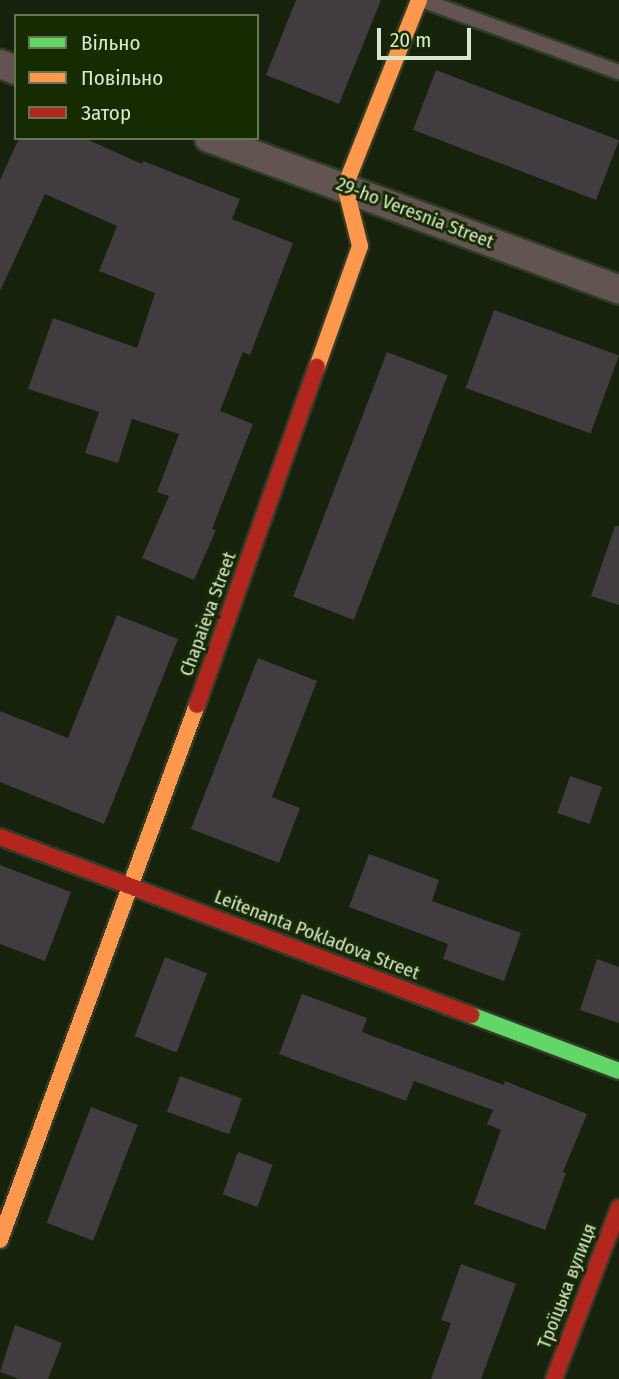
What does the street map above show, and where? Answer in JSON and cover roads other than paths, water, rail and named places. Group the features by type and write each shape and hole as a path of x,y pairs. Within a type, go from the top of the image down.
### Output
{"street":[{"path":"345,186 420,0"},
{"name":"29-ho Veresnia Street","path":"215,140 345,186 619,290"},
{"name":"Chapaieva Street","path":"0,1240 132,889 360,246 345,186"},
{"name":"Leitenanta Pokladova Street","path":"0,837 619,1071"},
{"name":"Троїцька вулиця","path":"554,1379 619,1208"}],"lane":[{"path":"420,0 619,72"}]}
